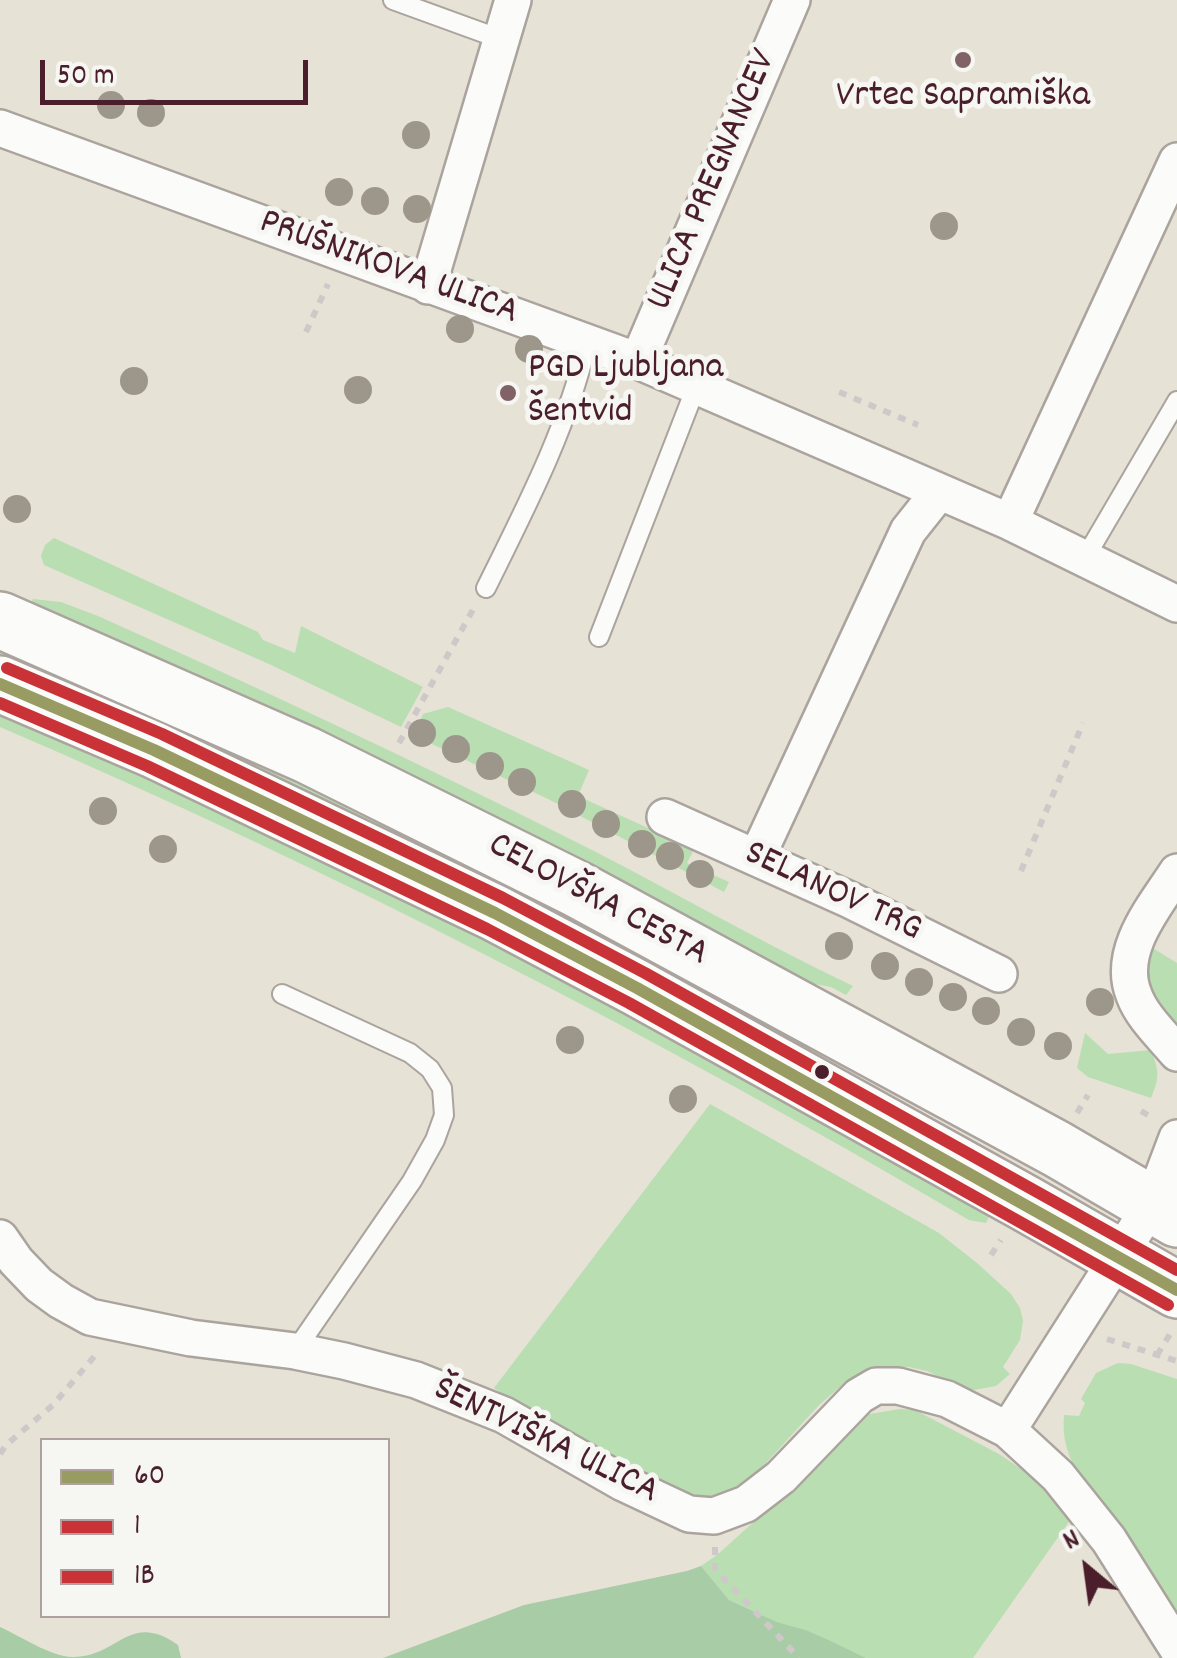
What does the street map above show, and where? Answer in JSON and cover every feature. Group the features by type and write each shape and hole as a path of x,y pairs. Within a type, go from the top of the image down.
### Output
{"main road":[{"name":"CELOVŠKA CESTA","path":"0,620 308,756 575,888 1057,1149 1165,1212"},
{"name":"CELOVŠKA CESTA","path":"0,684 154,750 495,913 636,988 1118,1258 1175,1310"}],"street":[{"path":"428,286 514,0"},
{"name":"ULICA PREGNANCEV","path":"638,361 792,0"},
{"name":"PRUŠNIKOVA ULICA","path":"0,128 638,361 1010,522 1177,604"},
{"path":"1010,522 1177,161"},
{"path":"756,857 908,531 939,492"},
{"name":"SELANOV TRG","path":"664,817 850,900 998,974"},
{"path":"1177,872 1146,920 1129,963 1134,995 1177,1053"},
{"path":"1008,1430 1118,1258 1165,1212 1177,1138"},
{"name":"ŠENTVIŠKA ULICA","path":"0,1238 16,1262 50,1293 90,1316 191,1338 296,1351 416,1380 504,1415 688,1514 714,1516"},
{"path":"714,1516 746,1504 769,1486 859,1396 876,1386 898,1386 947,1399 1008,1430 1058,1476 1109,1540 1177,1648"}],"lane":[{"path":"393,0 503,40"},
{"path":"486,588 537,484 579,380 588,343"},
{"path":"599,638 696,386"},
{"path":"1085,558 1177,401"},
{"path":"282,994 410,1053 430,1069 442,1088 444,1115 412,1181 296,1351"}],"path":[{"path":"306,332 328,284"},
{"path":"839,392 918,425"},
{"path":"399,744 486,588"},
{"path":"1021,871 1083,723"},
{"path":"1156,1355 1175,1310"},
{"path":"0,1454 54,1405 122,1325"},
{"path":"1108,1339 1177,1361"},
{"path":"714,1516 715,1569 799,1658"}],"green space":[{"path":"54,538 258,632 263,640 295,653 301,626 423,687 401,727 44,565 41,556 45,545"},
{"path":"33,599 61,602 98,616 332,723 564,836 853,986 846,995 831,987 799,981 28,610"},
{"path":"0,640 448,845 756,1007 1024,1158 1021,1163 711,990 194,747 0,662"},
{"path":"0,703 297,837 993,1208 986,1223 969,1220 732,1085 492,958 248,838 0,727"},
{"path":"448,707 589,770 578,796 694,849 687,863 729,882 724,892 550,800 413,735 423,714"},
{"path":"1151,947 1177,963 1177,1026 1144,978"},
{"path":"1085,1033 1108,1054 1151,1050 1157,1074 1151,1098 1088,1077 1077,1068"},
{"path":"710,1104 939,1233 977,1263 1011,1294 1020,1308 1020,1340 1003,1367 1010,1374 996,1386 974,1390 909,1367 884,1367 848,1380 819,1405 746,1485 720,1499 685,1500 579,1446 494,1388"},
{"path":"1118,1363 1177,1379 1177,1628 1077,1473 1066,1445 1064,1415 1079,1416 1085,1403 1081,1399 1096,1373"},
{"path":"915,1410 999,1454 1048,1487 1073,1516 973,1658 866,1658 729,1600 701,1566 776,1502 864,1415"},
{"path":"701,1566 729,1600 866,1658 383,1658 524,1605"},
{"path":"0,1627 47,1650 74,1657 90,1655 148,1632 178,1645 181,1658 0,1658"}],"transit line":[{"name":"1B","path":"7,668 162,734 503,898 1177,1270"},
{"name":"60","path":"0,684 154,750 495,913 637,988 1177,1290"},
{"name":"1","path":"0,703 147,766 487,929 629,1003 1168,1305"}],"place":[{"name":"Vrtec Sapramiška","path":"963,60"},
{"name":"PGD Ljubljana Šentvid","path":"508,393"}]}
